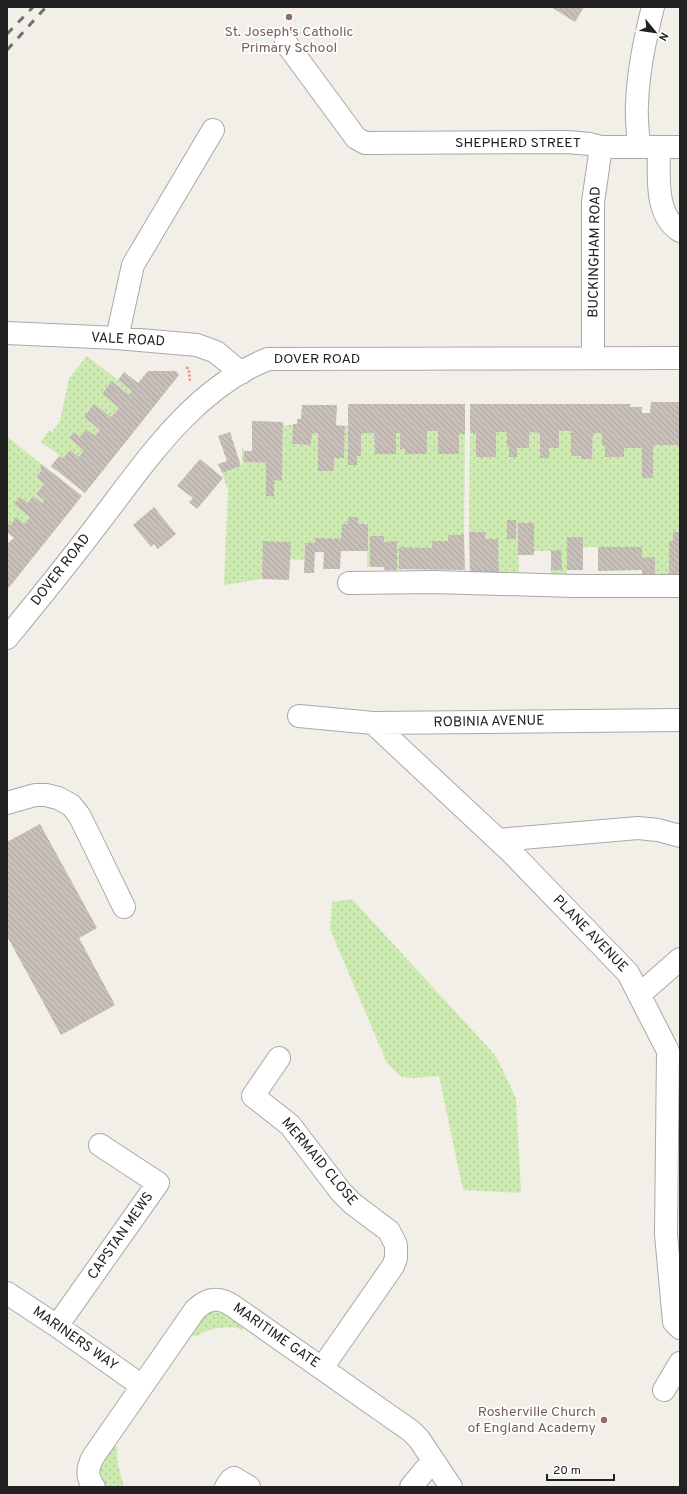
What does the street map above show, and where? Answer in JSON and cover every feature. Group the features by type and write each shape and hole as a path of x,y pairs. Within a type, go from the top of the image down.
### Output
{"street":[{"path":"653,7 645,44 638,93 637,112 659,147 660,190 663,207 669,220 680,231"},
{"name":"SHEPHERD STREET","path":"286,43 356,138 362,142 567,142 590,144 601,147 659,147"},
{"path":"117,338 133,265 214,130"},
{"name":"BUCKINGHAM ROAD","path":"593,358 592,240 594,202 601,147"},
{"name":"VALE ROAD","path":"7,333 117,338 201,346 216,352 241,373"},
{"name":"DOVER ROAD","path":"7,638 167,435 209,395 241,373 268,359 680,358"},
{"path":"349,583 434,582 506,585 680,586"},
{"name":"ROBINIA AVENUE","path":"299,716 373,723 680,720"},
{"name":"PLANE AVENUE","path":"373,723 498,840 628,973 668,1051 666,1234 674,1322 680,1328"},
{"path":"7,803 39,795 55,796 71,805 79,815 124,907"},
{"path":"498,840 638,828 658,830 680,836"},
{"path":"639,995 680,959"},
{"name":"MERMAID CLOSE","path":"279,1058 244,1093 290,1125 341,1192 361,1211 389,1231 395,1242 396,1252 393,1266 322,1368"},
{"name":"CAPSTAN MEWS","path":"57,1326 158,1183 100,1145"},
{"name":"MARINERS WAY","path":"7,1293 142,1386"},
{"name":"MARITIME GATE","path":"94,1487 88,1474 91,1461 195,1310 204,1302 212,1300 230,1304 411,1430 419,1439 450,1487"},
{"path":"664,1390 680,1363"},
{"path":"411,1487 425,1470 436,1464"},
{"path":"226,1487 230,1480 234,1478 250,1487"}],"path":[{"path":"183,364 187,367 189,372 190,381 188,386"}],"green space":[{"path":"87,356 132,391 129,395 112,381 102,394 119,408 111,417 94,404 85,417 100,430 95,436 86,429 80,437 74,432 69,438 84,450 79,457 70,450 63,458 41,442 49,430 52,432 60,421 69,378"},
{"path":"283,425 293,425 292,444 311,445 312,433 318,433 318,471 333,471 334,458 344,458 345,426 348,425 349,465 357,465 357,456 361,456 361,433 374,433 375,454 396,454 396,433 400,433 400,449 427,454 427,431 438,431 438,454 459,454 459,434 465,434 464,535 448,535 448,541 432,541 432,548 399,547 399,569 384,570 384,567 367,567 367,551 341,551 315,543 305,543 304,560 290,559 290,542 263,541 262,579 224,585 228,490 222,473 242,466 242,446 244,451 244,462 266,463 266,496 273,497 274,480 282,480"},
{"path":"559,431 571,431 581,459 592,459 593,433 602,433 602,445 605,446 605,457 624,457 624,448 653,445 680,445 680,580 642,580 642,547 583,547 582,537 567,537 567,576 551,575 551,551 534,551 534,524 518,524 519,572 503,576 485,576 485,532 469,532 470,433 476,433 476,457 496,457 496,432 507,432 509,457 517,457 517,448 529,432 540,433 540,458 549,458 549,448 559,448"},
{"path":"9,438 40,463 41,471 36,477 44,484 36,494 44,500 24,524 16,518 11,525 7,527 7,439"},
{"path":"352,899 496,1056 516,1098 521,1193 463,1190 439,1076 414,1078 401,1077 387,1063 330,929 332,902"},
{"path":"212,1312 224,1313 245,1326 242,1330 231,1327 218,1328 194,1336 189,1336 205,1315"},
{"path":"113,1443 117,1447 118,1464 124,1487 107,1487 100,1481 98,1466"}],"building":[{"path":"551,7 584,7 575,22"},
{"path":"148,371 176,371 179,375 85,493 51,466 59,456 63,458 70,450 79,457 84,450 69,438 74,432 80,437 86,429 95,436 100,430 84,417 94,404 111,417 119,408 102,394 112,381 129,395 132,391 118,380 124,372 138,383"},
{"path":"651,402 680,402 680,445 653,445 653,478 642,478 642,448 624,448 624,457 605,457 605,446 602,446 602,433 593,433 592,459 581,459 581,456 571,456 571,431 559,431 559,448 549,448 549,458 540,458 540,433 529,432 529,448 517,448 517,457 509,457 507,432 496,432 496,457 476,457 476,433 470,433 470,404 631,404 630,407 642,407 642,413 650,413"},
{"path":"348,404 465,404 465,434 459,434 459,454 438,454 438,431 427,431 427,454 405,454 405,449 400,449 400,433 396,433 396,454 375,454 374,433 361,433 361,456 357,456 357,465 348,465"},
{"path":"302,405 337,405 336,425 345,426 344,458 334,458 334,471 318,471 318,433 312,433 311,445 292,444 293,424 297,424 297,419 301,419"},
{"path":"252,421 283,422 282,481 274,480 274,497 266,496 266,463 244,462 244,451 252,451"},
{"path":"230,432 241,466 222,473 218,464 227,461 218,436"},
{"path":"200,459 223,478 197,509 189,502 193,498 177,486"},
{"path":"40,463 82,496 7,590 7,544 14,538 7,532 7,527 9,524 11,525 16,517 24,524 30,517 14,504 20,497 28,503 33,496 42,503 44,500 36,494 44,484 36,477 41,471"},
{"path":"154,507 176,534 158,549 154,544 151,547 133,525"},
{"path":"348,517 358,517 358,524 368,524 368,551 341,551 340,569 323,569 324,552 315,552 314,573 304,573 305,543 315,543 315,538 341,539 342,524 348,524"},
{"path":"507,520 516,520 516,539 507,539"},
{"path":"518,523 534,523 534,555 518,555"},
{"path":"469,532 485,532 485,539 498,539 499,576 470,576"},
{"path":"673,532 680,532 680,580 669,580 669,541 673,541"},
{"path":"448,535 464,535 465,570 399,569 399,547 432,548 432,541 448,541"},
{"path":"370,536 384,536 384,542 397,541 397,570 384,570 384,567 370,567"},
{"path":"567,537 583,537 583,570 567,570"},
{"path":"263,541 291,542 289,580 262,579"},
{"path":"598,547 642,547 642,558 655,557 655,575 642,575 642,570 598,571"},
{"path":"561,550 562,570 551,570 551,551"},
{"path":"40,824 97,928 79,938 115,1005 61,1035 7,936 7,842"}],"railway":[{"path":"7,34 33,7"},
{"path":"7,50 46,7"}],"place":[{"name":"St. Joseph's Catholic Primary School","path":"289,17"},
{"name":"Rosherville Church of England Academy","path":"604,1420"}]}
